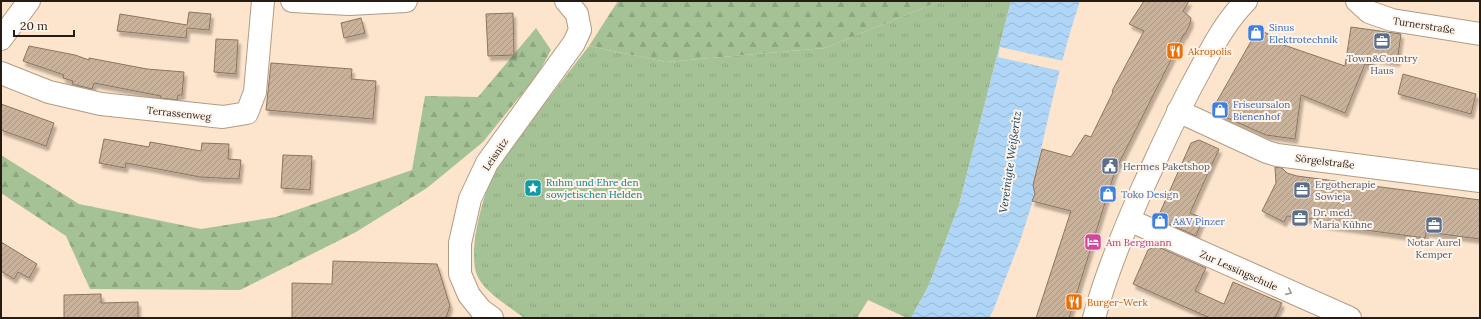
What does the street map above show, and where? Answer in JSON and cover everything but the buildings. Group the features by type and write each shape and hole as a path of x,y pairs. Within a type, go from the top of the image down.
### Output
{"street":[{"path":"1,39 29,1"},
{"name":"Terrassenweg","path":"1,73 49,92 101,104 223,117 248,113 255,92 263,1"},
{"path":"292,1 348,3 406,1"},
{"name":"Leisnitz","path":"492,318 481,310 469,295 460,274 460,243 470,199 487,163 574,43 580,30 577,14 566,1"},
{"path":"1094,318 1107,274 1129,220 1178,111 1214,44 1227,24 1246,1"},
{"name":"Turnerstraße","path":"1363,7 1392,20 1480,34"},
{"name":"Sörgelstraße","path":"1178,111 1267,152 1277,155 1480,181"},
{"name":"Zur Lessingschule","path":"1129,220 1304,299 1350,318"}],"green space":[{"path":"618,1 940,1 825,48 666,62 589,46"},
{"path":"940,1 1011,1 959,205 929,285 911,318 907,318 868,300 857,318 524,318 491,293 480,281 474,264 474,251 478,220 492,177 504,157 589,46 666,62 825,48"},
{"path":"536,28 551,50 538,74 483,142 427,188 356,232 240,290 90,289 66,236 1,193 1,155 79,204 201,229 276,217 412,170 425,96 478,97"}],"water":[{"name":"Vereinigte Weißeritz","path":"1011,1 1080,1 1066,46 1049,115 1033,185 1035,194 1021,238 989,318 911,318 929,285 959,205"}],"pier":[{"path":"1000,47 1063,61 1061,71 998,57"}],"place":[{"name":"Sinus Elektrotechnik","path":"1256,33"},
{"name":"Town&Country Haus","path":"1382,41"},
{"name":"Akropolis","path":"1175,51"},
{"name":"Friseursalon Bienenhof","path":"1220,110"},
{"name":"Hermes Paketshop","path":"1110,166"},
{"name":"Ruhm und Ehre den sowjetischen Helden","path":"533,188"},
{"name":"Ergotherapie Sowieja","path":"1302,190"},
{"name":"Toko Design","path":"1108,194"},
{"name":"Dr. med. Maria Kühne","path":"1300,218"},
{"name":"A&V Pinzer","path":"1160,221"},
{"name":"Notar Aurel Kemper","path":"1434,225"},
{"name":"Am Bergmann","path":"1093,242"},
{"name":"Burger-Werk","path":"1074,302"}]}
